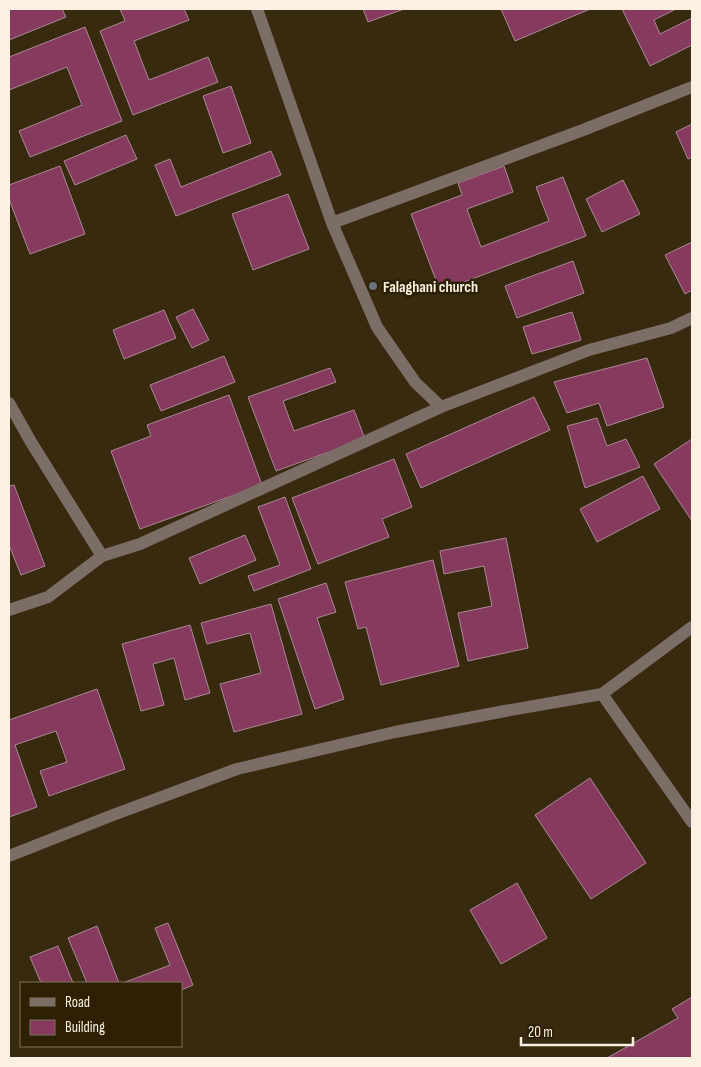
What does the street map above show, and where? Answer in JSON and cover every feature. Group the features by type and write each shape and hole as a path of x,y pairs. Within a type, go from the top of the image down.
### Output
{"street":[{"path":"257,9 332,222 377,327 415,382 440,406"},
{"path":"332,222 583,130 692,87"},
{"path":"9,610 48,597 102,556 140,544 440,406 589,350 671,328 692,318"},
{"path":"9,404 102,556"},
{"path":"9,856 237,769 396,732 602,694 692,627"},
{"path":"602,694 692,822"}],"building":[{"path":"9,9 62,9 66,17 9,40"},
{"path":"120,9 184,9 189,20 134,41 149,80 208,57 218,82 133,115 100,31 125,21"},
{"path":"363,9 404,9 368,22"},
{"path":"501,9 590,9 515,41"},
{"path":"622,9 676,9 654,20 660,34 692,18 692,45 650,66"},
{"path":"85,27 122,121 30,157 19,131 82,105 67,67 9,90 9,57"},
{"path":"231,86 251,143 223,153 203,96"},
{"path":"692,124 692,157 688,159 676,132"},
{"path":"126,135 137,159 75,185 64,161"},
{"path":"271,151 281,175 176,216 155,165 170,159 181,187"},
{"path":"60,166 85,234 30,254 9,199 9,185"},
{"path":"504,166 513,192 467,209 481,247 549,221 536,187 563,177 586,236 440,291 411,214 462,195 458,183"},
{"path":"623,180 640,214 602,232 586,199"},
{"path":"288,194 309,249 253,270 232,214"},
{"path":"692,242 692,290 685,294 665,255"},
{"path":"573,261 584,293 517,318 505,286"},
{"path":"193,309 209,340 192,348 176,317"},
{"path":"164,310 176,338 124,359 113,330"},
{"path":"572,312 581,340 532,354 523,327"},
{"path":"224,356 235,382 161,411 150,385"},
{"path":"647,358 664,407 607,426 599,403 567,413 554,382"},
{"path":"330,368 336,382 283,401 294,431 354,410 365,439 276,471 248,397"},
{"path":"229,395 262,485 140,529 111,451 151,436 147,425"},
{"path":"534,397 550,430 421,488 406,454"},
{"path":"597,418 607,446 626,439 640,467 585,488 567,426"},
{"path":"692,439 692,521 654,464"},
{"path":"394,459 412,507 382,519 389,537 318,564 292,498"},
{"path":"643,476 660,509 597,542 580,509"},
{"path":"14,485 45,566 21,575 9,545 9,486"},
{"path":"285,497 311,569 254,591 248,576 280,565 258,507"},
{"path":"245,535 256,560 200,584 189,558"},
{"path":"506,538 528,648 468,661 458,613 492,606 484,566 444,574 440,551"},
{"path":"433,560 459,666 381,685 366,627 358,629 345,582"},
{"path":"326,583 336,612 317,618 344,699 315,709 278,599"},
{"path":"271,604 302,714 234,732 220,684 261,673 250,633 207,644 201,623"},
{"path":"190,625 210,693 185,700 174,658 153,664 164,705 141,711 122,644"},
{"path":"97,689 125,769 49,796 40,771 67,762 56,731 15,745 37,807 9,817 9,720"},
{"path":"590,778 646,863 591,899 535,815"},
{"path":"517,883 547,938 501,964 470,910"},
{"path":"168,923 193,985 182,990 182,982 126,982 170,965 155,928"},
{"path":"97,926 119,982 87,982 68,938"},
{"path":"58,946 73,982 41,982 30,957"},
{"path":"692,997 692,1058 607,1058 678,1018 672,1009"}],"place":[{"name":"Falaghani church","path":"373,286"}]}
